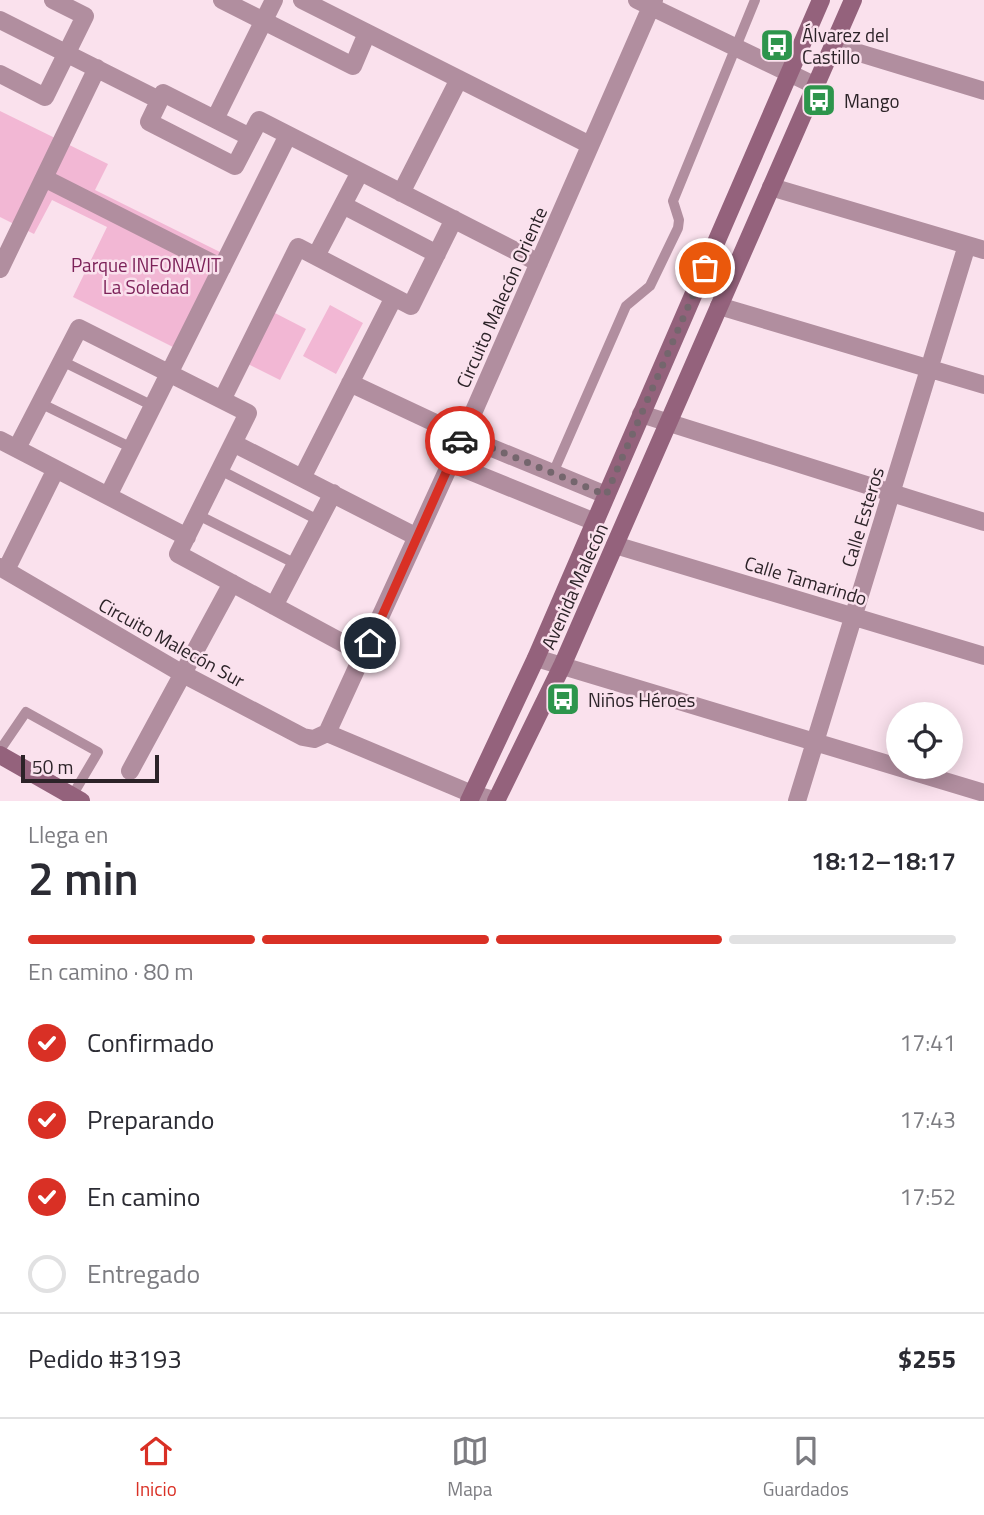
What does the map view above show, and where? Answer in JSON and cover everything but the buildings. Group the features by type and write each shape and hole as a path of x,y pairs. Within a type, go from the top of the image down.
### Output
{"street":[{"path":"0,74 45,97 85,16 53,0"},
{"path":"222,0 353,66 367,33"},
{"path":"215,119 274,0"},
{"path":"302,0 590,145"},
{"name":"Avenida Malecón","path":"470,797 536,658 821,0"},
{"name":"Avenida Malecón","path":"497,801 562,666 853,0"},
{"path":"647,2 816,86"},
{"name":"Circuito Malecón Oriente","path":"327,733 365,655 539,263 647,2"},
{"path":"0,20 97,68 250,137"},
{"path":"833,46 984,91"},
{"path":"0,269 97,68"},
{"path":"401,192 459,79"},
{"path":"161,96 149,122 235,166 259,120 539,263"},
{"path":"108,496 288,135"},
{"path":"316,256 360,172"},
{"path":"44,178 222,268"},
{"path":"771,187 975,247"},
{"path":"343,205 437,254"},
{"path":"222,400 298,247 411,306 454,219"},
{"name":"Calle Esteros","path":"797,801 929,369 975,247"},
{"path":"302,478 394,297"},
{"path":"719,306 984,385"},
{"path":"17,449 79,328 248,413 178,554 365,655"},
{"path":"350,383 463,436 606,495"},
{"path":"641,414 984,522"},
{"path":"0,440 187,537"},
{"path":"233,443 417,537"},
{"path":"450,463 595,522"},
{"path":"3,568 56,469"},
{"path":"274,606 333,493"},
{"name":"Calle Tamarindo","path":"615,545 984,656"},
{"name":"Circuito Malecón Sur","path":"3,568 183,674 303,737 314,739 327,733"},
{"path":"130,771 232,583"},
{"path":"536,658 984,793"},
{"path":"327,733 470,797 497,801"},
{"path":"0,752 76,798"}],"lane":[{"path":"553,473 626,306 650,286 678,228 679,220 673,201 755,0"},
{"path":"62,361 153,406"},
{"path":"40,403 132,448"},
{"path":"220,470 318,520"},
{"path":"198,514 296,564"},
{"path":"0,752 26,712 98,752 76,798"}],"green space":[{"name":"Parque INFONAVIT La Soledad","path":"0,111 108,164 95,190 222,253 175,348 73,297 107,227 52,200 34,234 0,217"},
{"path":"330,305 363,323 336,374 303,356"},
{"path":"273,312 306,329 280,380 246,363"}],"way so far":[{"path":"460,441 463,436 606,495 705,268"}],"place":[{"name":"Álvarez del Castillo","path":"777,45"},
{"name":"Mango","path":"819,100"},
{"name":"Niños Héroes","path":"563,699"}],"route":[{"path":"370,643 460,441"}]}
